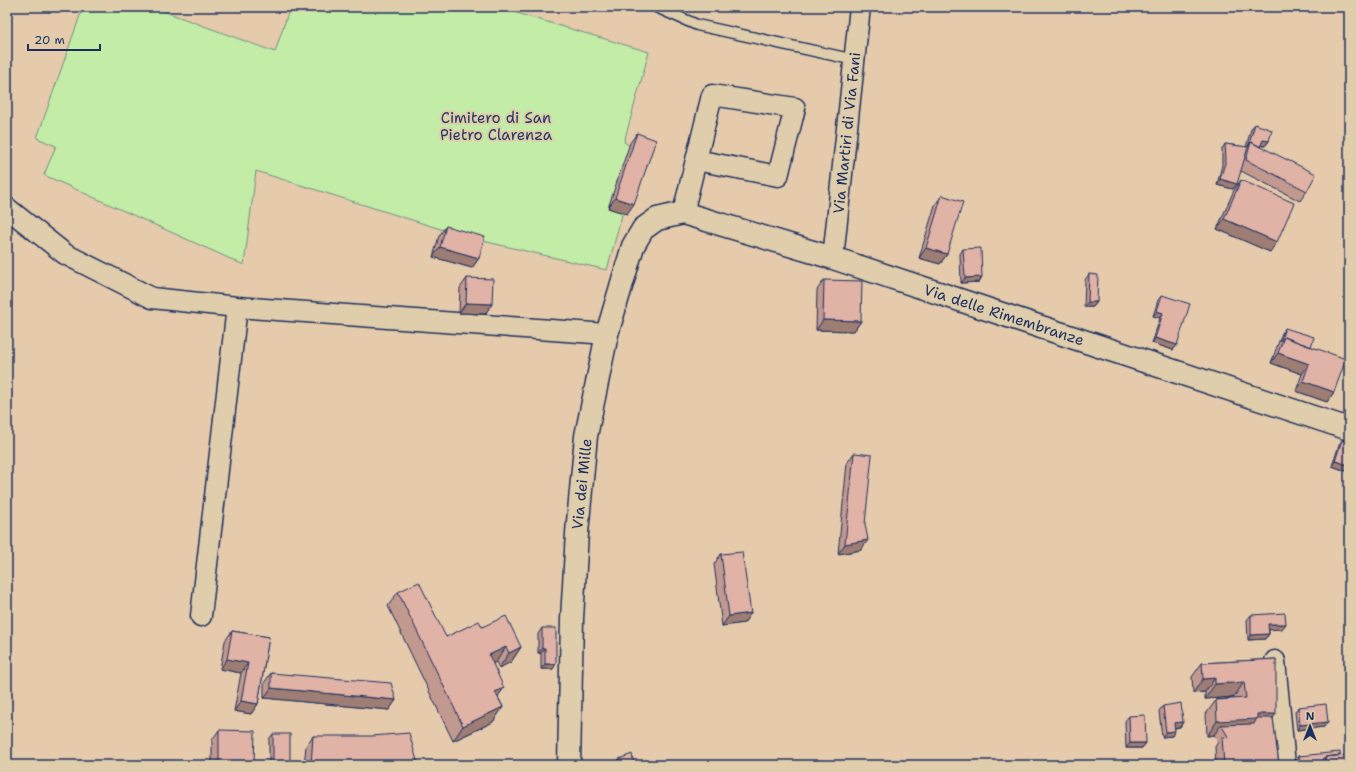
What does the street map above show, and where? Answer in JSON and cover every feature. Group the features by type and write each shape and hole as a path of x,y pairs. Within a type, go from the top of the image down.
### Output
{"main road":[{"name":"Via delle Rimembranze","path":"682,213 833,258 1349,429"},
{"name":"Via dei Mille","path":"569,765 572,619 577,533 586,436 607,334 633,246 643,229 657,219 682,213"}],"street":[{"name":"Via Martiri di Via Fani","path":"833,258 860,7"},
{"path":"682,213 712,95 795,108 778,176 696,160"},
{"path":"7,208 65,254 152,298 238,307 607,334"},
{"path":"201,616 238,307"},
{"path":"1275,661 1285,765"}],"lane":[{"path":"656,7 697,24 855,60"}],"green space":[{"name":"Cimitero di San Pietro Clarenza","path":"83,7 152,7 275,52 290,7 496,7 649,52 624,142 639,152 607,270 466,237 256,171 244,265 44,175 56,146 37,138"}],"building":[{"path":"1255,124 1272,130 1269,141 1263,140 1260,147 1251,142 1248,147"},
{"path":"637,133 656,140 634,204 615,198"},
{"path":"1251,142 1316,174 1307,191 1246,160"},
{"path":"1225,144 1248,147 1237,184 1220,179 1226,160"},
{"path":"1241,180 1294,203 1277,242 1224,219"},
{"path":"942,195 963,202 947,254 926,248"},
{"path":"446,226 485,237 479,258 440,247"},
{"path":"981,248 982,277 965,278 963,249"},
{"path":"1089,274 1098,275 1097,302 1088,302"},
{"path":"467,278 493,279 492,304 466,303"},
{"path":"824,280 862,281 861,321 823,320"},
{"path":"1162,295 1190,304 1177,345 1155,338 1163,313 1157,311"},
{"path":"1285,328 1314,337 1311,347 1284,337 1280,342"},
{"path":"1284,337 1346,359 1334,392 1303,381 1309,364 1278,353"},
{"path":"1342,440 1349,442 1349,465 1335,461"},
{"path":"854,453 872,455 865,524 868,540 845,544"},
{"path":"742,552 751,613 729,616 721,554"},
{"path":"419,582 446,637 479,621 482,627 506,616 521,647 509,653 506,647 489,655 504,688 495,692 503,707 463,726 398,592"},
{"path":"1285,613 1286,624 1268,624 1269,634 1251,635 1251,615"},
{"path":"542,628 556,628 556,664 545,664 545,648 542,648"},
{"path":"232,631 269,637 258,704 241,701 248,663 227,659"},
{"path":"1276,659 1276,714 1257,714 1257,719 1217,721 1216,700 1246,698 1244,682 1215,684 1215,678 1203,679 1202,663"},
{"path":"271,673 391,683 396,700 271,688"},
{"path":"1181,703 1183,722 1174,723 1175,731 1166,732 1163,706"},
{"path":"1326,704 1328,722 1300,725 1298,707"},
{"path":"1145,715 1146,743 1130,743 1129,716"},
{"path":"1257,718 1273,718 1279,765 1224,765 1222,737 1229,738 1221,725 1254,724"},
{"path":"219,730 255,731 254,765 219,765"},
{"path":"409,733 418,764 311,765 313,736 372,736"},
{"path":"273,734 290,734 290,765 273,765"},
{"path":"1340,752 1340,755 1325,757 1320,765 1300,765 1299,756"},
{"path":"632,754 634,765 620,765 619,759"},
{"path":"1349,755 1349,765 1326,765 1325,757"}]}
